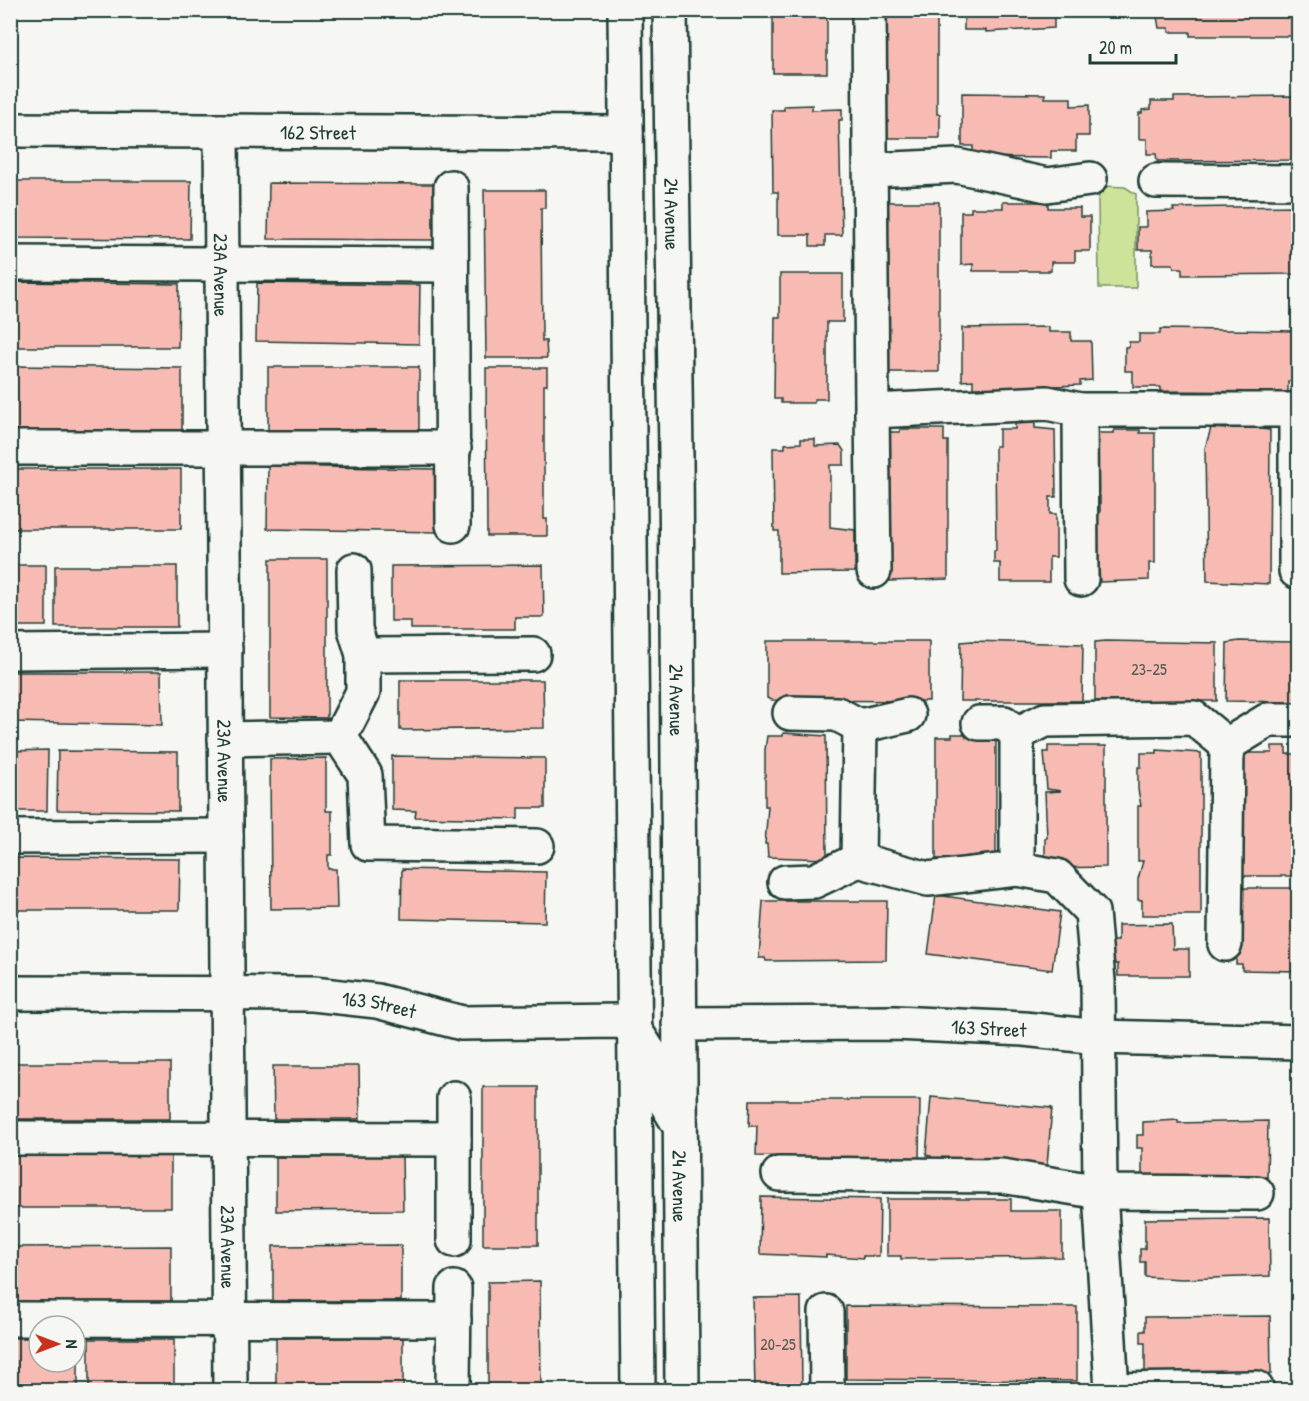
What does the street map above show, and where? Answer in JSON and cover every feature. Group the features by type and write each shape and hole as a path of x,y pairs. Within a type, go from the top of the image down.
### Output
{"street":[{"path":"625,10 638,1390"},
{"name":"24 Avenue","path":"670,10 676,456 682,1390"},
{"path":"869,10 874,571"},
{"name":"162 Street","path":"10,130 626,133"},
{"name":"23A Avenue","path":"221,131 230,1390"},
{"path":"871,170 957,166 1047,184 1090,179"},
{"path":"1156,182 1299,182"},
{"path":"451,187 453,525"},
{"path":"10,263 451,265"},
{"path":"872,411 1047,403 1080,410 1297,410 1296,571"},
{"path":"1080,410 1082,579"},
{"path":"10,448 453,448"},
{"path":"340,737 363,692 363,655 355,629 354,570"},
{"path":"10,652 225,650"},
{"path":"363,655 533,654"},
{"path":"790,713 837,714 861,726 908,715"},
{"path":"1017,734 1045,720 1194,718 1227,745"},
{"path":"1227,745 1268,720 1299,720"},
{"path":"979,723 1004,723 1017,734 1017,869"},
{"path":"858,860 861,726"},
{"path":"225,740 340,737"},
{"path":"340,737 365,776 368,844 537,846"},
{"path":"1225,944 1227,745"},
{"path":"10,837 226,836"},
{"path":"785,882 814,881 858,860 928,879 1017,869 1057,876 1092,912 1098,981 1100,1192 1112,1390 1256,1388"},
{"name":"163 Street","path":"10,993 313,994 376,1000 462,1023 621,1021 634,1029"},
{"name":"163 Street","path":"679,1024 895,1023 1024,1029 1098,1037 1299,1042"},
{"path":"634,1029 657,1064 657,1088 680,1126"},
{"path":"453,1098 453,1240"},
{"path":"10,1138 453,1139"},
{"path":"779,1174 1002,1176 1100,1192 1257,1193"},
{"path":"453,1388 454,1288"},
{"path":"826,1312 827,1390 852,1390"},
{"path":"10,1319 453,1320"}],"green space":[{"path":"1103,186 1125,187 1136,194 1136,288 1099,288 1098,199"}],"building":[{"path":"773,10 827,10 827,73 773,73"},
{"path":"883,10 937,10 937,114 940,114 940,138 886,138"},
{"path":"964,10 1067,10 1067,15 1054,15 1054,28 986,32 986,30 964,30"},
{"path":"1156,10 1298,10 1298,36 1190,36 1190,32 1169,32 1169,28 1159,28"},
{"path":"962,93 1045,94 1045,98 1071,98 1071,106 1089,105 1089,136 1076,136 1076,151 1051,151 1051,158 973,157 973,146 962,146"},
{"path":"1298,96 1298,160 1157,161 1156,154 1147,154 1147,139 1139,139 1139,113 1142,113 1142,110 1151,109 1151,101 1174,101 1174,97"},
{"path":"812,105 812,110 842,109 842,120 839,120 842,235 825,235 825,246 810,246 810,235 778,235 778,192 773,192 772,110 784,110 784,106"},
{"path":"10,181 191,181 190,239 10,238"},
{"path":"269,183 434,184 434,240 268,239"},
{"path":"484,190 545,190 545,208 541,208 542,341 546,341 547,358 486,358"},
{"path":"886,202 939,202 939,372 886,372"},
{"path":"1003,202 1048,202 1048,208 1080,208 1080,217 1090,217 1090,251 1075,251 1075,262 1051,262 1051,271 973,271 973,264 961,265 961,212 971,212 971,208 1003,208"},
{"path":"1298,206 1298,274 1182,275 1182,268 1174,268 1173,264 1152,264 1152,250 1138,250 1138,227 1146,227 1146,212 1174,211 1173,208"},
{"path":"780,274 843,274 843,322 827,322 827,399 814,399 814,403 781,403 781,399 774,399 775,317 780,317"},
{"path":"10,282 179,284 178,347 10,347"},
{"path":"257,283 420,285 419,344 256,341"},
{"path":"1049,327 1049,332 1071,332 1071,341 1091,341 1092,380 1080,381 1080,385 1055,386 1055,390 973,391 973,380 962,381 962,328"},
{"path":"1160,329 1298,331 1298,381 1288,381 1288,392 1160,391 1160,387 1133,387 1133,371 1125,371 1125,347 1129,347 1129,342 1139,342 1139,334 1160,334"},
{"path":"10,366 182,368 182,431 10,430"},
{"path":"268,367 419,367 419,431 268,431"},
{"path":"486,368 547,368 547,385 544,385 544,519 547,519 547,536 487,536"},
{"path":"1035,423 1035,428 1055,430 1056,497 1050,497 1050,514 1056,514 1056,557 1049,557 1049,582 1000,582 1000,563 994,563 994,551 996,551 995,446 999,446 999,429 1015,429 1015,424"},
{"path":"1225,426 1260,426 1260,429 1270,430 1269,584 1207,581 1205,448 1211,428 1225,429"},
{"path":"900,429 944,429 944,441 948,441 948,579 889,581 884,510 890,510 890,496 883,496 887,432 900,432"},
{"path":"1114,430 1140,430 1140,433 1155,433 1155,563 1149,563 1149,580 1100,582 1098,556 1094,556 1093,513 1100,513 1100,496 1093,496 1096,433 1114,433"},
{"path":"801,439 815,439 815,446 840,445 844,451 844,465 830,465 830,527 855,530 855,572 779,573 779,531 774,531 773,448 785,448 785,444 801,443"},
{"path":"268,466 438,469 437,532 267,529"},
{"path":"10,469 181,469 181,529 10,529"},
{"path":"270,559 327,559 327,718 270,717"},
{"path":"10,565 46,565 46,626 10,626"},
{"path":"543,565 544,617 515,617 515,629 411,629 411,621 391,621 391,566"},
{"path":"55,566 177,566 177,627 55,627"},
{"path":"767,641 929,641 929,701 772,700 767,698"},
{"path":"1239,641 1298,642 1298,702 1226,701 1227,643"},
{"path":"961,642 1083,644 1082,701 960,701"},
{"path":"1095,642 1217,643 1217,701 1095,701"},
{"path":"10,672 161,672 162,725 10,722"},
{"path":"400,680 543,680 544,728 400,730"},
{"path":"783,733 826,736 827,859 768,857 767,844 765,844 768,806 765,806 765,750 767,736 783,736"},
{"path":"952,734 966,734 966,737 996,737 996,859 936,859 936,737 952,737"},
{"path":"1048,746 1106,746 1106,867 1050,868 1045,861 1045,838 1047,838 1045,792 1061,791 1047,789 1044,752 1048,752"},
{"path":"1272,746 1286,746 1286,754 1298,754 1298,876 1242,876 1243,753 1272,753"},
{"path":"48,750 47,811 10,811 10,751"},
{"path":"1157,750 1201,753 1201,915 1142,915 1142,900 1138,900 1138,879 1143,861 1138,861 1138,806 1141,806 1138,767 1141,767 1141,753 1157,753"},
{"path":"58,751 178,752 178,811 57,810"},
{"path":"392,756 545,758 545,808 518,808 518,819 415,817 416,811 392,810"},
{"path":"326,758 326,811 332,811 332,855 328,855 328,869 336,869 337,908 271,909 270,759"},
{"path":"10,858 180,859 179,910 10,910"},
{"path":"402,869 546,872 545,922 401,919"},
{"path":"1242,888 1298,888 1298,971 1242,970 1242,964 1236,964"},
{"path":"936,895 1060,912 1052,970 928,954"},
{"path":"763,901 887,901 886,960 766,961 765,958 759,958"},
{"path":"1172,924 1173,949 1189,949 1189,976 1118,976 1118,964 1111,964 1111,941 1118,941 1118,925"},
{"path":"10,1063 170,1063 170,1119 10,1119"},
{"path":"273,1066 359,1066 360,1119 274,1119"},
{"path":"483,1087 538,1087 538,1245 483,1245"},
{"path":"931,1097 1052,1108 1047,1165 931,1158 926,1155"},
{"path":"750,1100 920,1100 919,1158 756,1156 757,1126 749,1126"},
{"path":"1178,1120 1178,1123 1268,1121 1267,1181 1142,1180 1142,1148 1137,1148 1137,1135 1143,1135 1143,1122"},
{"path":"10,1156 171,1156 171,1208 10,1208"},
{"path":"402,1156 403,1210 276,1211 276,1157"},
{"path":"761,1197 880,1199 879,1256 863,1256 863,1258 760,1254"},
{"path":"887,1199 1011,1199 1011,1211 1062,1211 1062,1257 901,1259 901,1256 887,1256"},
{"path":"1269,1218 1270,1276 1182,1279 1145,1277 1145,1262 1140,1262 1140,1249 1145,1249 1145,1219"},
{"path":"401,1245 401,1301 273,1301 273,1246"},
{"path":"171,1246 171,1301 10,1302 10,1247"},
{"path":"540,1281 541,1390 488,1390 488,1282"},
{"path":"801,1297 802,1390 755,1390 753,1298"},
{"path":"846,1306 1077,1307 1077,1381 846,1379"},
{"path":"1270,1316 1271,1374 1145,1376 1145,1343 1141,1343 1141,1331 1145,1331 1145,1317"},
{"path":"10,1338 27,1338 27,1374 78,1374 78,1390 10,1390"},
{"path":"276,1338 403,1338 403,1390 276,1390"},
{"path":"89,1339 174,1339 174,1390 89,1390"}]}
